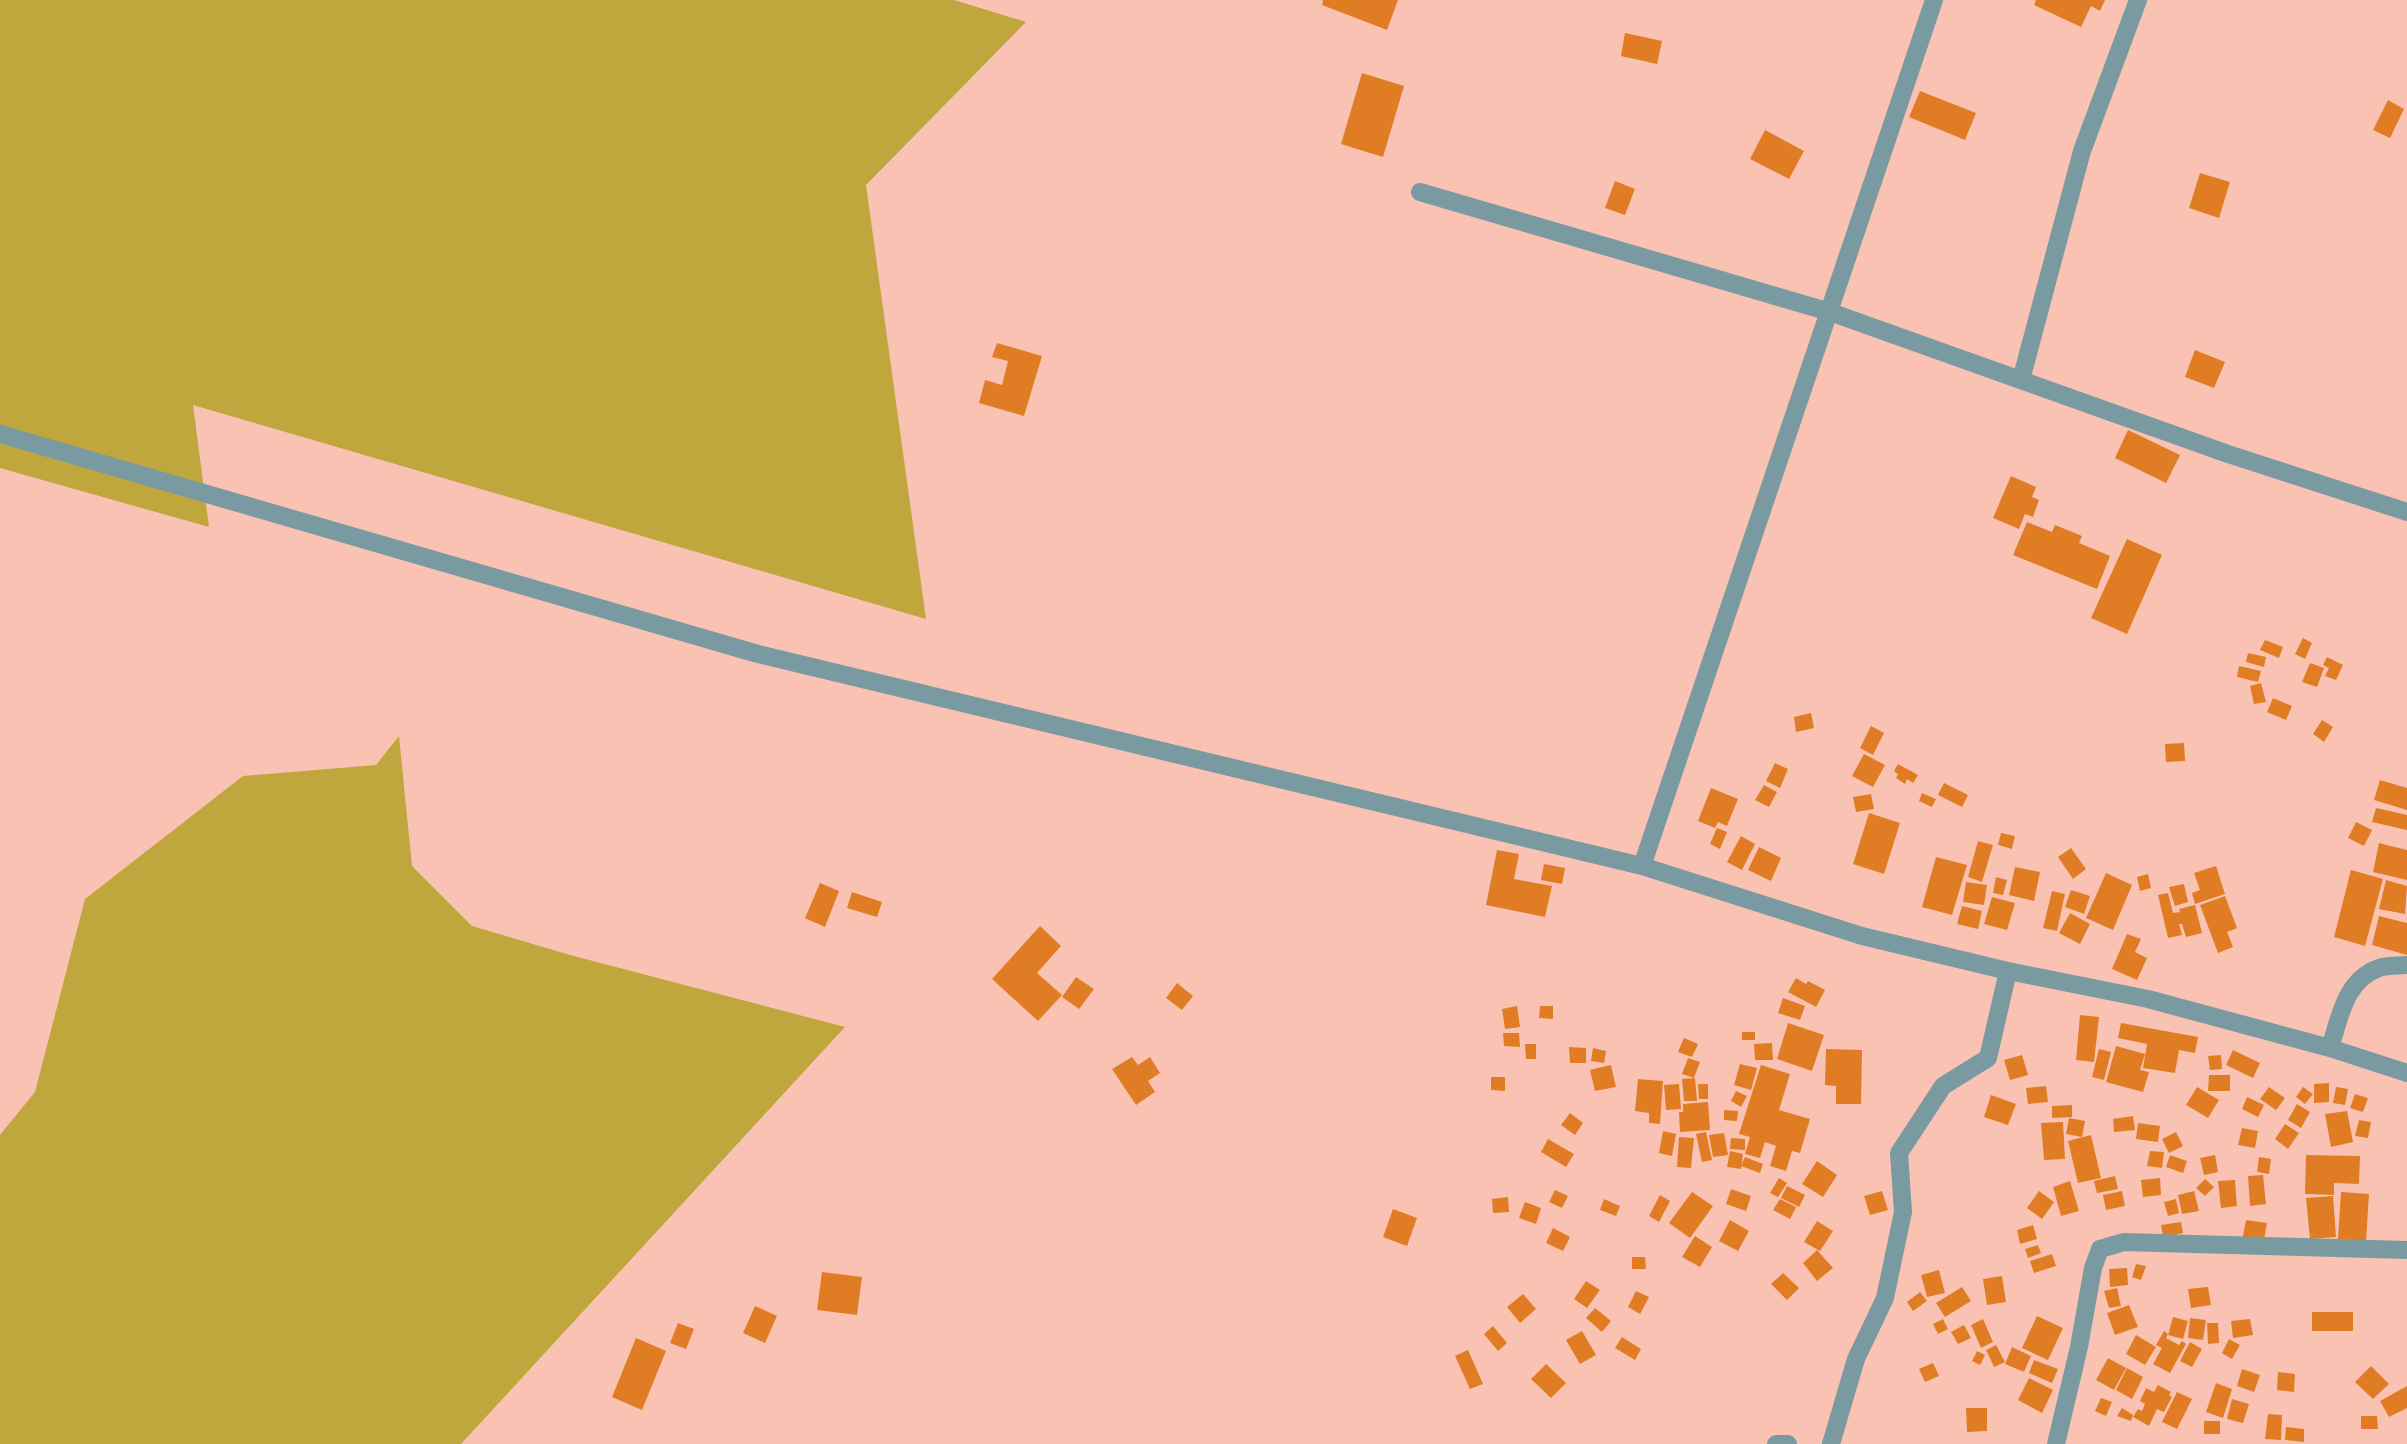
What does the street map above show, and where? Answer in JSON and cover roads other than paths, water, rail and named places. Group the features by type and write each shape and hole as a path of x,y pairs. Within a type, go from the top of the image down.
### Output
{"street":[{"path":"1642,866 1934,0"},
{"path":"2021,380 2082,151 2138,0"},
{"path":"1420,192 1830,312 2228,454 2407,512"},
{"path":"0,434 758,654 1642,866 1862,936 2008,971 2148,999 2330,1048 2407,1072"},
{"path":"2330,1048 2345,1000 2360,977 2381,968 2407,965"},
{"path":"1831,1444 1856,1359 1885,1299 1903,1212 1899,1153 1943,1086 1988,1058 2008,971"},
{"path":"2056,1444 2079,1347 2092,1268 2100,1250 2124,1242 2407,1250"},
{"path":"1776,1444 1788,1444"}]}
